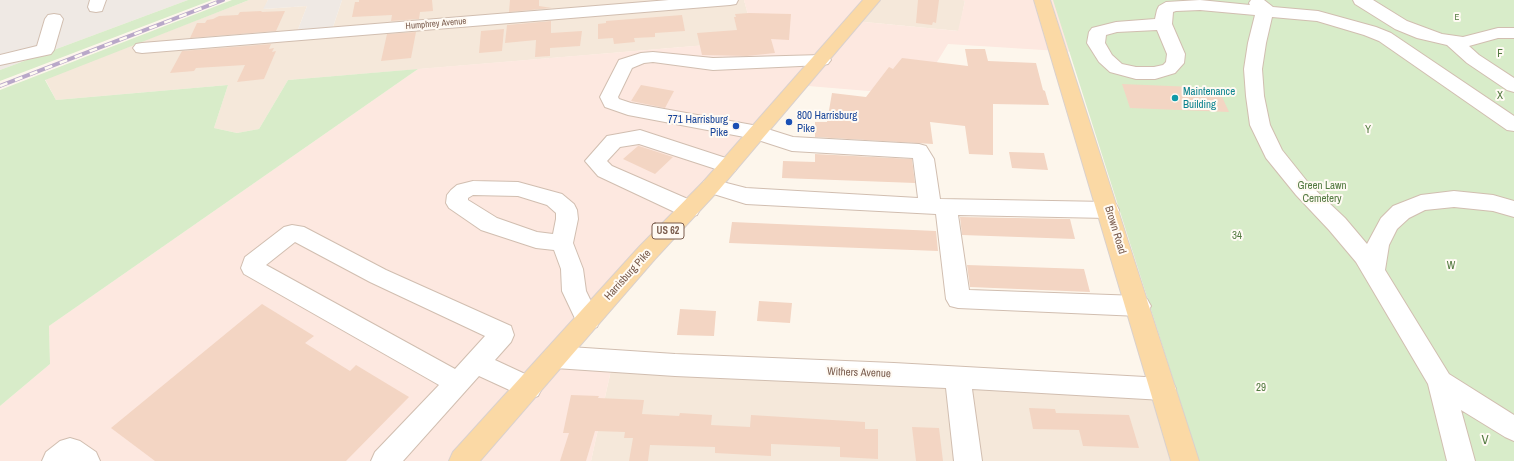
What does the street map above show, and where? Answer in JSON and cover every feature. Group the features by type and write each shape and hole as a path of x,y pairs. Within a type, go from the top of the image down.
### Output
{"main road":[{"name":"Harrisburg Pike","path":"464,461 648,253 758,133 872,0"},
{"name":"Brown Road","path":"1042,0 1139,306 1185,461"}],"street":[{"name":"Humphrey Avenue","path":"142,48 730,0"},
{"path":"1318,16 1334,13 1346,7 1350,0"},
{"path":"1361,0 1401,25 1423,34 1454,42 1475,40 1484,36 1498,33 1514,33"},
{"path":"1163,24 1165,10 1170,3 1200,5 1260,5 1318,16 1370,31 1384,37 1514,125"},
{"path":"1260,5 1264,15 1257,43 1253,69 1255,96 1260,125 1273,153 1303,190 1337,224 1364,256 1440,382 1461,461"},
{"path":"0,60 45,50 54,19"},
{"path":"1384,37 1401,25"},
{"path":"1454,42 1473,59 1514,86"},
{"path":"0,45 3,45 0,56"},
{"path":"822,60 713,64 653,57 641,58 626,64 609,97 612,103 628,109 697,120 758,133 792,144 918,151 922,154 924,159 938,207 958,299 1139,306"},
{"path":"689,209 605,171 595,160 614,141 640,137 728,166"},
{"path":"711,186 746,196 938,207 1108,210"},
{"path":"1373,271 1378,245 1389,224 1401,212 1414,206 1421,203 1454,199 1493,203 1514,208"},
{"path":"385,461 502,336 502,333 378,276 296,233 292,233 253,263 252,268 458,383"},
{"path":"562,243 572,269 574,291 588,320"},
{"name":"Withers Avenue","path":"556,357 675,365 1163,389"},
{"path":"476,363 529,388"},
{"path":"958,378 968,461"},
{"path":"1440,382 1480,409 1514,429"},
{"path":"56,461 70,450 86,461"}],"shaded area":[{"path":"0,0 188,0 0,70"},
{"path":"249,0 268,0 264,9 307,6 297,32 332,30 342,0 744,0 755,41 288,80 259,129 237,133 214,128 228,85 56,100 45,79"},
{"path":"268,0 342,0 332,30 297,32 307,6 263,9"},
{"path":"744,0 872,0 854,21 958,31 965,1 962,0 1058,0 1075,52 948,44 929,75 929,96 796,85 554,356 613,361 591,461 0,461 0,406 50,364 49,326 418,69 755,41"},
{"path":"872,0 965,0 959,31 854,21"},
{"path":"613,361 1176,389 1199,461 591,461"}],"green space":[{"path":"188,0 212,0 0,81 0,70"},
{"path":"232,0 249,0 45,80 56,100 228,85 214,128 237,133 259,129 288,80 418,69 49,326 50,364 0,406 0,90"},
{"name":"Green Lawn Cemetery","path":"1053,0 1514,0 1514,461 1199,461"}],"building":[{"path":"359,0 432,0 433,11 420,12 419,19 391,21 392,15 352,17 355,2 359,2"},
{"path":"510,0 539,0 539,6 552,8 509,12"},
{"path":"918,0 939,0 936,23 933,22 932,25 916,23"},
{"path":"262,11 261,12 285,11 276,31 190,38 197,23 205,23 207,20 219,16 238,15 240,12"},
{"path":"735,14 791,14 789,40 771,39 775,53 747,56 702,55 697,33 737,30 734,17 736,17"},
{"path":"682,15 685,31 655,33 655,37 634,38 635,42 614,44 613,38 598,39 598,24 606,23 606,21"},
{"path":"551,21 551,33 582,31 580,46 550,48 550,56 535,57 536,40 505,43 507,25"},
{"path":"504,29 502,51 479,53 481,31"},
{"path":"416,32 411,58 381,61 387,34"},
{"path":"271,44 269,49 274,48 272,52 276,51 264,79 237,82 245,65 196,68 194,71 170,73 182,51"},
{"path":"965,49 985,49 988,61 1036,63 1043,90 1045,91 1049,105 993,104 993,155 969,154 965,126 930,122 933,144 815,137 815,122 827,122 832,93 866,97 889,67 893,69 902,58 968,66"},
{"name":"Maintenance Building","path":"1122,84 1218,88 1229,112 1130,108"},
{"path":"641,85 674,91 665,108 631,101"},
{"path":"638,146 673,157 655,174 623,159"},
{"path":"1009,152 1044,153 1048,170 1012,168"},
{"path":"815,154 912,159 915,183 782,178 783,161 815,162"},
{"path":"960,217 1070,219 1075,239 962,235"},
{"path":"732,222 936,231 938,251 729,243"},
{"path":"967,265 1084,269 1090,292 970,287"},
{"path":"759,301 792,303 790,323 757,321"},
{"path":"262,304 314,336 305,343 350,371 356,365 409,397 346,461 155,461 111,428"},
{"path":"680,309 716,311 714,336 677,335"},
{"path":"571,395 644,400 642,414 679,416 680,413 712,415 711,425 750,427 751,415 865,422 865,429 878,429 878,459 840,457 840,447 771,444 771,456 715,453 715,447 650,445 648,461 629,461 633,438 624,438 625,432 595,431 586,461 560,461 569,433 563,433"},
{"path":"1029,408 1055,409 1056,413 1129,415 1139,448 1083,446 1079,430 1033,429"},
{"path":"912,427 939,428 943,461 916,461"}],"railway":[{"path":"0,86 223,0"}],"place":[{"name":"Maintenance Building","path":"1175,98"},
{"name":"800 Harrisburg Pike","path":"789,122"},
{"name":"771 Harrisburg Pike","path":"736,126"}],"park label":[{"name":"E","path":"1457,18"},
{"name":"F","path":"1500,54"},
{"name":"X","path":"1500,96"},
{"name":"Y","path":"1368,130"},
{"name":"34","path":"1237,236"},
{"name":"W","path":"1451,266"},
{"name":"29","path":"1261,388"},
{"name":"V","path":"1485,441"}]}
